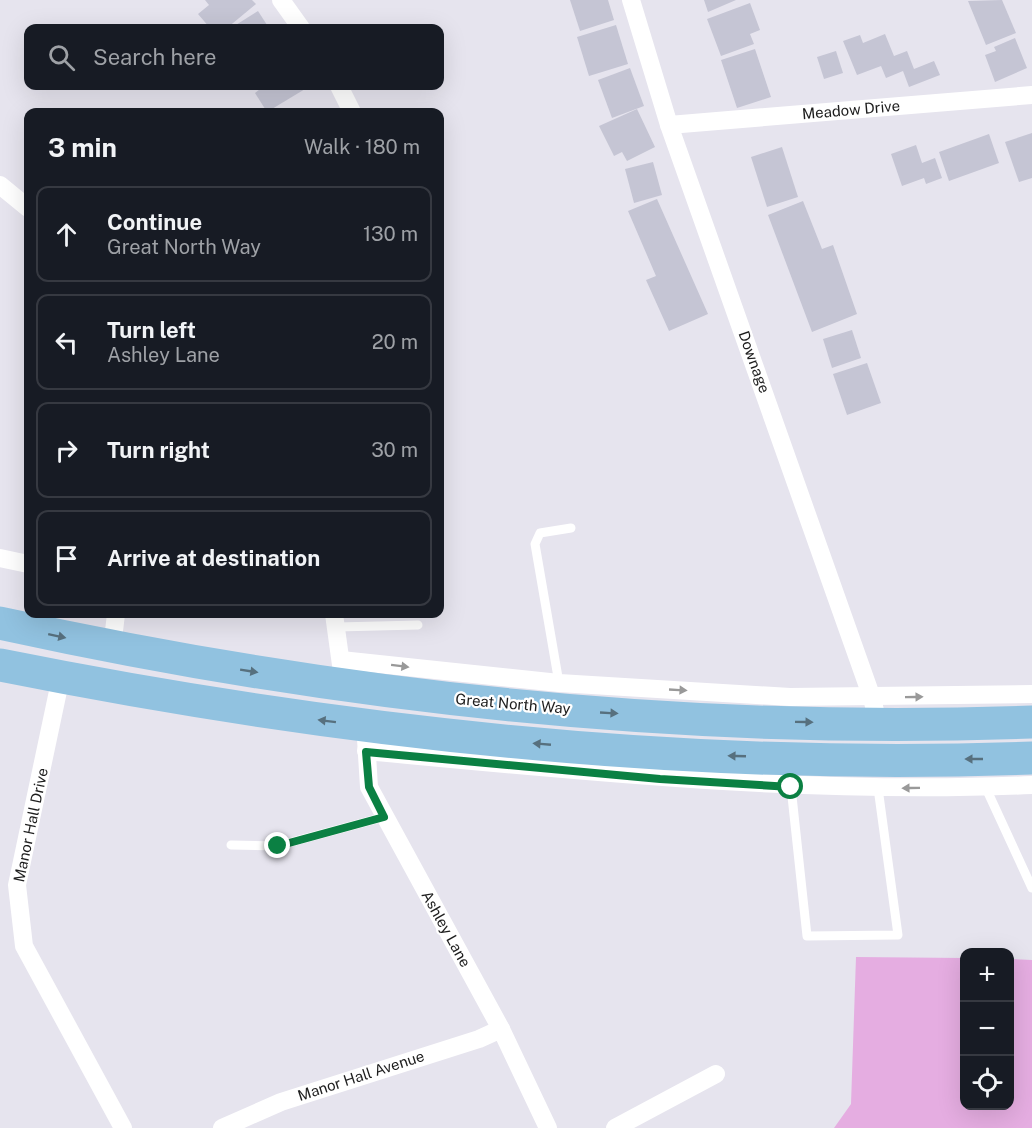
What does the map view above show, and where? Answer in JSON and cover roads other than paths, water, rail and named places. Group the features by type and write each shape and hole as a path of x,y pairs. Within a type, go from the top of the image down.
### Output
{"highway":[{"name":"Great North Way","path":"0,623 112,648 342,673 589,711 743,720 875,711 1032,722"},
{"path":"0,665 366,739 476,738 665,754 888,760 1032,758"}],"street":[{"path":"281,0 298,24"},
{"name":"Downage","path":"631,0 669,125 875,711"},
{"path":"341,90 350,108"},
{"name":"Meadow Drive","path":"669,125 1032,95"},
{"path":"0,185 24,205"},
{"path":"0,558 24,563"},
{"path":"112,648 116,618"},
{"path":"335,620 342,673"},
{"name":"Great North Way","path":"342,673 790,697 875,711 1032,694"},
{"name":"Manor Hall Drive","path":"61,677 17,885 18,916 24,946 123,1128"},
{"path":"366,739 660,779 791,787 1032,785"},
{"name":"Ashley Lane","path":"366,739 369,787 501,1029 548,1128"},
{"name":"Manor Hall Avenue","path":"222,1128 281,1102 479,1039 501,1029"},
{"path":"615,1128 716,1074"}],"lane":[{"path":"559,683 535,544 540,533 571,528"},
{"path":"335,620 418,625"},
{"path":"985,786 1032,888"},
{"path":"791,787 807,936 898,935 878,788"},
{"path":"231,845 278,846 384,817"}]}
